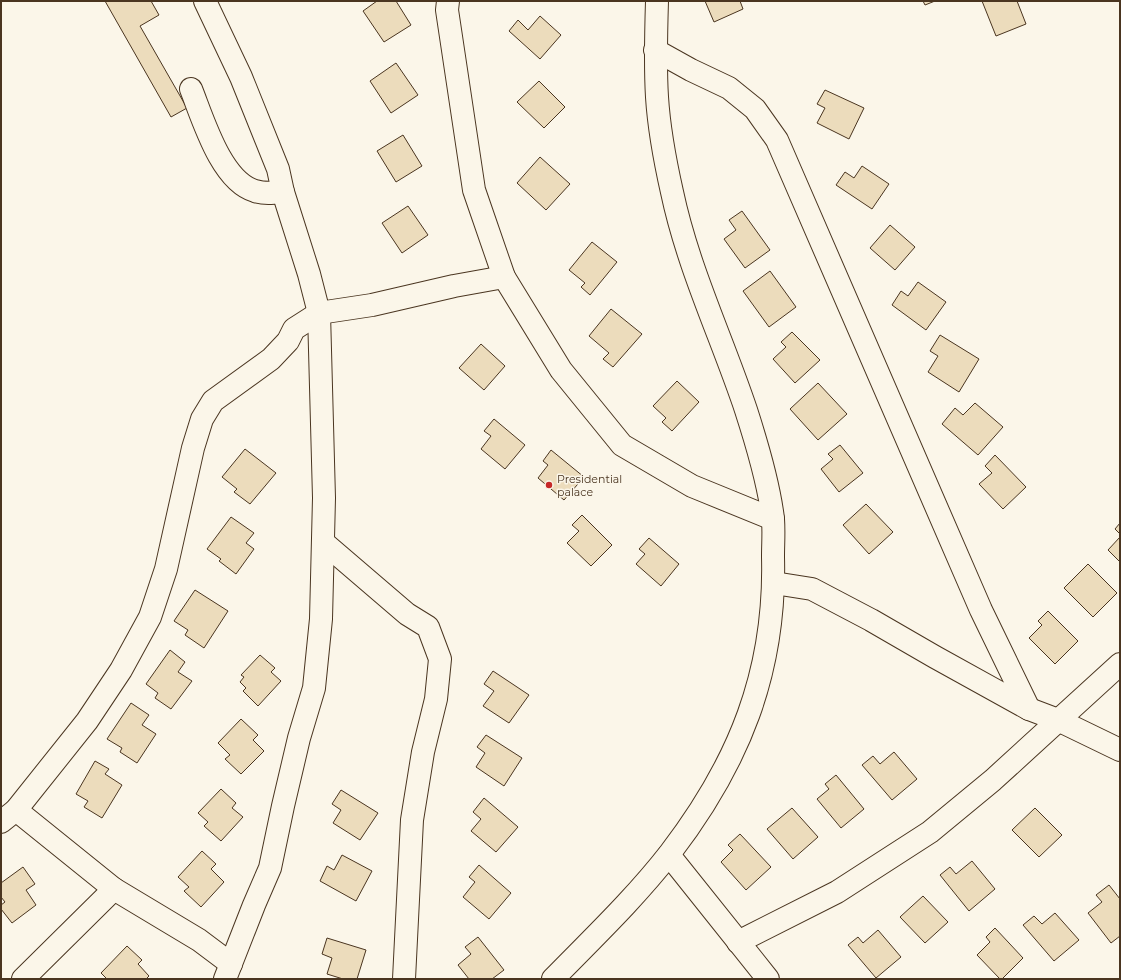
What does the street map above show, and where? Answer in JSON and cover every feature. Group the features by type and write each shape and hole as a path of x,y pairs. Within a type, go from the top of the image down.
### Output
{"street":[{"path":"205,1 241,77 278,169 283,192 309,274 319,313 324,498 321,619 314,688 299,738 270,868 228,971 199,940 114,889 8,816 87,721 121,670 150,617 166,569 202,419 213,401 271,359 288,342 294,329 319,313 372,306 454,286 504,277"},
{"path":"448,1 447,10 474,190 504,277 560,370 622,445 692,486 772,519"},
{"path":"553,979 622,908 669,855 701,810 725,770 743,731 757,693 769,639 774,583 772,519 763,468 746,410 707,307 672,195 663,146 658,105 655,50 657,1"},
{"path":"655,50 691,70 729,88 755,109 777,140 972,588 1029,709"},
{"path":"191,89 218,156 229,172 240,183 254,191 270,194 283,192"},
{"path":"323,542 407,614 428,627 440,659 436,699 423,752 412,820 404,979"},
{"path":"774,583 812,589 871,620 1029,709 1058,720 1120,750"},
{"path":"738,942 837,892 930,832 993,780 1120,664"},
{"path":"669,855 768,979"},
{"path":"23,979 114,889"}],"building":[{"path":"105,1 151,1 159,15 140,26 187,108 171,117"},
{"path":"377,1 396,1 411,25 384,42 363,11"},
{"path":"705,1 740,1 743,9 714,22"},
{"path":"923,1 935,1 925,5"},
{"path":"982,1 1017,1 1026,24 996,36"},
{"path":"540,16 561,35 540,59 509,31 518,20 528,30"},
{"path":"396,63 418,95 391,113 370,81"},
{"path":"539,81 565,107 544,128 517,102"},
{"path":"825,90 864,108 849,139 817,123 825,108 817,104"},
{"path":"403,135 422,166 396,182 377,151"},
{"path":"540,157 570,184 546,210 517,183"},
{"path":"862,166 889,184 872,209 836,185 845,172 854,178"},
{"path":"408,206 428,235 402,253 382,223"},
{"path":"742,211 770,250 745,268 724,239 736,230 729,220"},
{"path":"890,225 915,247 895,270 870,248"},
{"path":"592,242 617,262 590,295 581,287 585,283 569,270"},
{"path":"770,271 796,307 769,327 743,291"},
{"path":"918,282 946,302 926,330 892,305 901,291 908,296"},
{"path":"611,309 642,334 613,367 603,359 609,353 589,336"},
{"path":"792,332 820,360 795,383 773,359 786,347 781,342"},
{"path":"940,335 979,359 959,392 928,372 938,356 930,351"},
{"path":"481,344 505,366 484,390 459,368"},
{"path":"677,381 699,402 672,431 662,422 666,418 653,406"},
{"path":"818,383 847,414 818,440 790,409"},
{"path":"975,403 1003,427 978,455 942,424 955,408 963,415"},
{"path":"494,419 525,445 505,469 481,449 491,436 484,431"},
{"path":"840,445 863,473 839,492 821,469 833,459 828,454"},
{"path":"245,449 276,473 250,504 234,492 237,489 222,477"},
{"path":"551,450 584,477 564,500 538,478 548,465 543,461"},
{"path":"995,455 1026,487 1003,509 979,484 992,473 985,466"},
{"path":"866,504 893,532 869,554 843,525"},
{"path":"582,515 612,545 591,566 567,543 579,531 572,525"},
{"path":"231,517 254,533 246,543 254,549 236,574 219,561 221,559 207,549"},
{"path":"1120,523 1120,534 1115,529"},
{"path":"1120,537 1120,562 1108,550"},
{"path":"649,538 679,564 661,586 636,564 645,554 639,549"},
{"path":"1088,564 1117,593 1093,617 1064,588"},
{"path":"195,590 228,611 204,648 185,635 188,630 174,621"},
{"path":"1048,611 1078,641 1055,664 1029,638 1042,625 1038,621"},
{"path":"170,650 185,662 178,672 192,681 171,709 155,698 158,693 146,684"},
{"path":"260,655 275,668 271,672 281,681 258,706 243,691 246,688 240,682 244,677 241,675"},
{"path":"493,671 529,695 509,723 483,706 494,691 484,684"},
{"path":"131,703 149,715 142,725 156,734 137,763 120,752 122,748 107,739"},
{"path":"241,719 258,735 253,740 264,751 241,774 225,759 230,755 218,743"},
{"path":"486,735 522,758 504,786 476,767 485,753 477,747"},
{"path":"894,752 917,779 892,800 862,765 873,756 880,764"},
{"path":"95,761 109,769 105,774 122,785 102,818 84,807 88,801 76,794"},
{"path":"836,775 864,809 841,828 817,799 829,789 825,784"},
{"path":"221,789 236,803 232,808 243,817 221,841 204,826 208,822 198,813"},
{"path":"341,790 378,813 360,840 333,823 341,810 332,804"},
{"path":"484,798 518,827 496,852 471,831 481,819 473,812"},
{"path":"792,808 818,837 793,859 767,829"},
{"path":"1035,808 1062,835 1039,857 1012,830"},
{"path":"740,834 771,867 746,890 721,862 733,850 728,845"},
{"path":"202,851 216,864 211,869 224,882 201,907 184,891 189,887 178,877"},
{"path":"342,855 372,871 356,901 320,881 327,866 334,870"},
{"path":"972,861 995,889 969,911 940,875 950,867 956,874"},
{"path":"479,865 511,893 489,919 463,897 475,882 469,877"},
{"path":"23,867 35,884 26,890 36,905 12,923 1,909 1,905 5,902 1,897 1,883"},
{"path":"1109,885 1120,899 1120,936 1111,943 1088,913 1102,902 1096,895"},
{"path":"923,896 948,922 925,943 900,917"},
{"path":"1055,913 1079,940 1054,961 1023,925 1034,916 1042,924"},
{"path":"995,928 1023,958 1002,979 1000,979 977,955 990,942 986,937"},
{"path":"878,930 901,957 876,978 848,945 858,937 863,943"},
{"path":"478,937 504,970 492,979 469,979 458,965 471,954 465,947"},
{"path":"327,938 366,950 357,979 343,979 327,974 332,958 322,954"},
{"path":"127,946 142,960 138,964 149,976 146,979 107,979 101,973"}],"place":[{"name":"Presidential palace","path":"549,485"}]}
